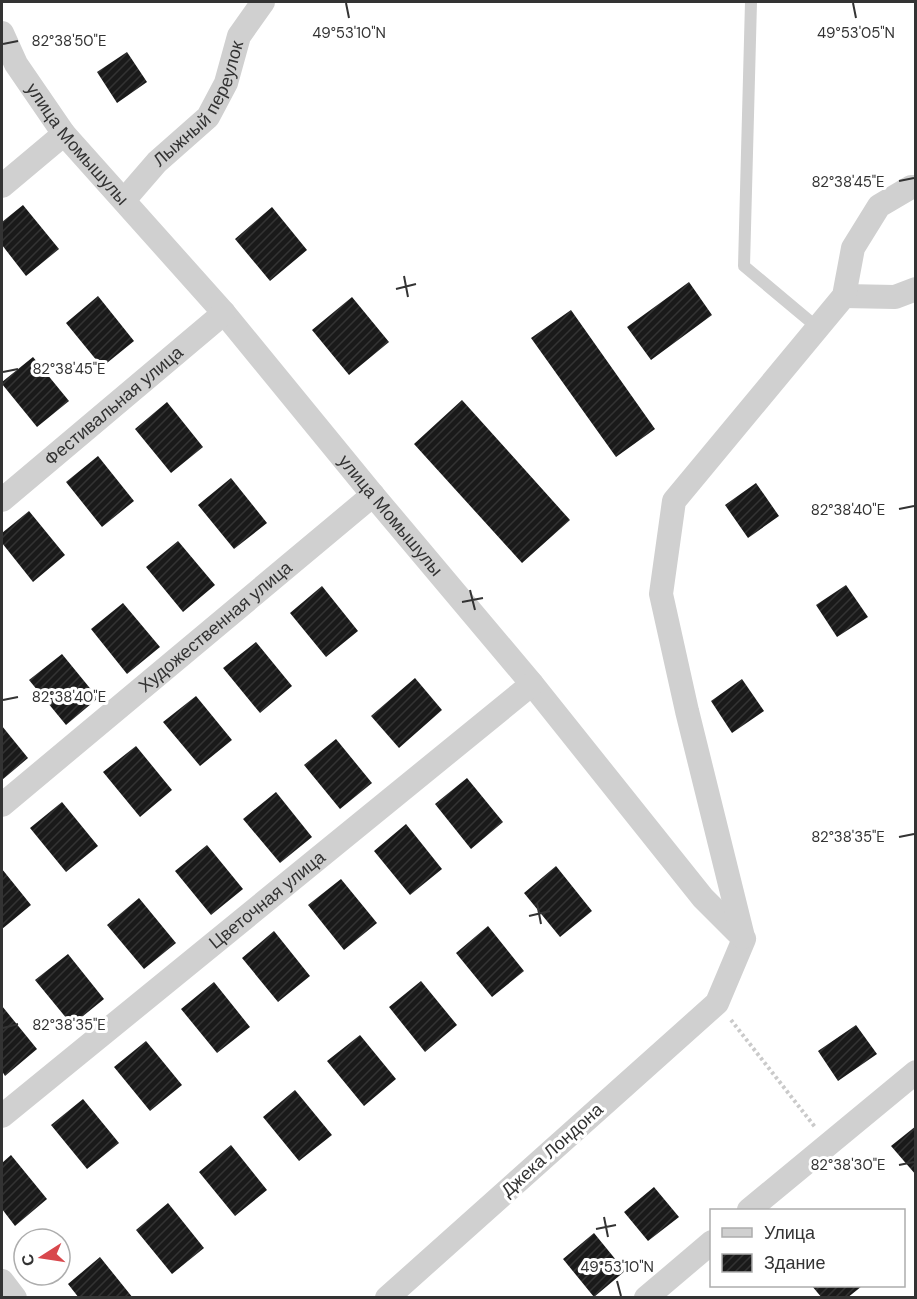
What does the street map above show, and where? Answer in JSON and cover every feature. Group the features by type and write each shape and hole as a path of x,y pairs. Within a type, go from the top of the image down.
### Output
{"street":[{"name":"Лыжный переулок","path":"124,199 157,162 208,117 226,83 239,36 263,2"},
{"name":"улица Момышулы","path":"2,33 16,64 64,134 224,313 532,684 704,898 744,939"},
{"path":"2,186 64,134"},
{"path":"717,1003 744,939 687,711 661,594 674,501 844,296 853,248 879,206 911,187 915,187"},
{"path":"844,296 894,297 915,289"},
{"name":"Фестивальная улица","path":"2,500 224,313"},
{"name":"Художественная улица","path":"2,805 373,495"},
{"name":"Цветочная улица","path":"2,1116 532,684"},
{"name":"Джека Лондона","path":"387,1298 717,1003"},
{"path":"750,1209 915,1072"},
{"path":"646,1298 710,1243"},
{"path":"2,1281 15,1298"}],"lane":[{"path":"751,2 744,266 818,328"}],"path":[{"path":"717,1003 828,1144"}],"building":[{"path":"127,52 147,82 117,103 97,72"},
{"path":"23,205 59,249 26,276 2,245 2,222"},
{"path":"272,207 307,250 270,281 235,239"},
{"path":"689,282 712,315 651,360 627,327"},
{"path":"98,296 134,341 102,367 66,323"},
{"path":"352,297 389,342 349,375 312,330"},
{"path":"571,310 655,429 616,457 531,338"},
{"path":"33,357 69,401 37,427 2,384"},
{"path":"462,400 570,520 522,563 414,444"},
{"path":"167,402 203,447 171,473 135,429"},
{"path":"98,456 134,501 102,527 66,482"},
{"path":"231,478 267,523 234,549 198,505"},
{"path":"756,483 779,516 748,538 725,505"},
{"path":"29,511 65,555 33,582 2,543 2,533"},
{"path":"178,541 215,585 183,612 146,567"},
{"path":"846,585 868,617 837,637 816,605"},
{"path":"322,586 358,631 326,657 290,613"},
{"path":"123,603 160,647 127,674 91,629"},
{"path":"256,642 292,686 260,713 223,668"},
{"path":"62,654 98,698 66,725 29,680"},
{"path":"415,678 442,710 399,748 371,716"},
{"path":"742,679 764,711 732,733 711,701"},
{"path":"196,696 232,740 200,766 163,722"},
{"path":"2,726 28,758 2,780"},
{"path":"336,739 372,783 340,809 304,765"},
{"path":"136,746 172,790 140,817 103,772"},
{"path":"467,778 503,822 471,849 435,804"},
{"path":"276,792 312,837 280,863 243,819"},
{"path":"62,802 98,846 66,872 30,828"},
{"path":"406,824 442,869 410,895 374,851"},
{"path":"207,845 243,889 211,915 175,871"},
{"path":"556,866 592,911 560,937 524,893"},
{"path":"2,869 31,905 2,929"},
{"path":"341,879 377,923 344,950 308,905"},
{"path":"139,898 176,943 144,969 107,925"},
{"path":"488,926 524,971 492,997 456,953"},
{"path":"274,931 310,976 278,1002 242,958"},
{"path":"68,954 104,999 72,1025 35,980"},
{"path":"421,981 457,1025 425,1052 389,1007"},
{"path":"214,982 250,1027 217,1053 181,1009"},
{"path":"2,1006 37,1049 5,1076 2,1071"},
{"path":"856,1025 877,1054 838,1081 818,1051"},
{"path":"360,1035 396,1079 364,1106 327,1061"},
{"path":"146,1041 182,1085 150,1111 114,1067"},
{"path":"295,1090 332,1135 299,1161 263,1117"},
{"path":"83,1099 119,1143 87,1169 51,1125"},
{"path":"916,1126 916,1175 891,1146"},
{"path":"231,1145 267,1190 235,1216 199,1172"},
{"path":"11,1155 47,1199 15,1226 2,1209 2,1163"},
{"path":"654,1187 679,1217 648,1241 624,1212"},
{"path":"168,1203 204,1248 172,1274 136,1230"},
{"path":"594,1233 625,1271 594,1297 563,1259"},
{"path":"100,1257 133,1298 79,1298 70,1287 72,1281"},
{"path":"813,1287 861,1287 847,1298 822,1298"}]}
